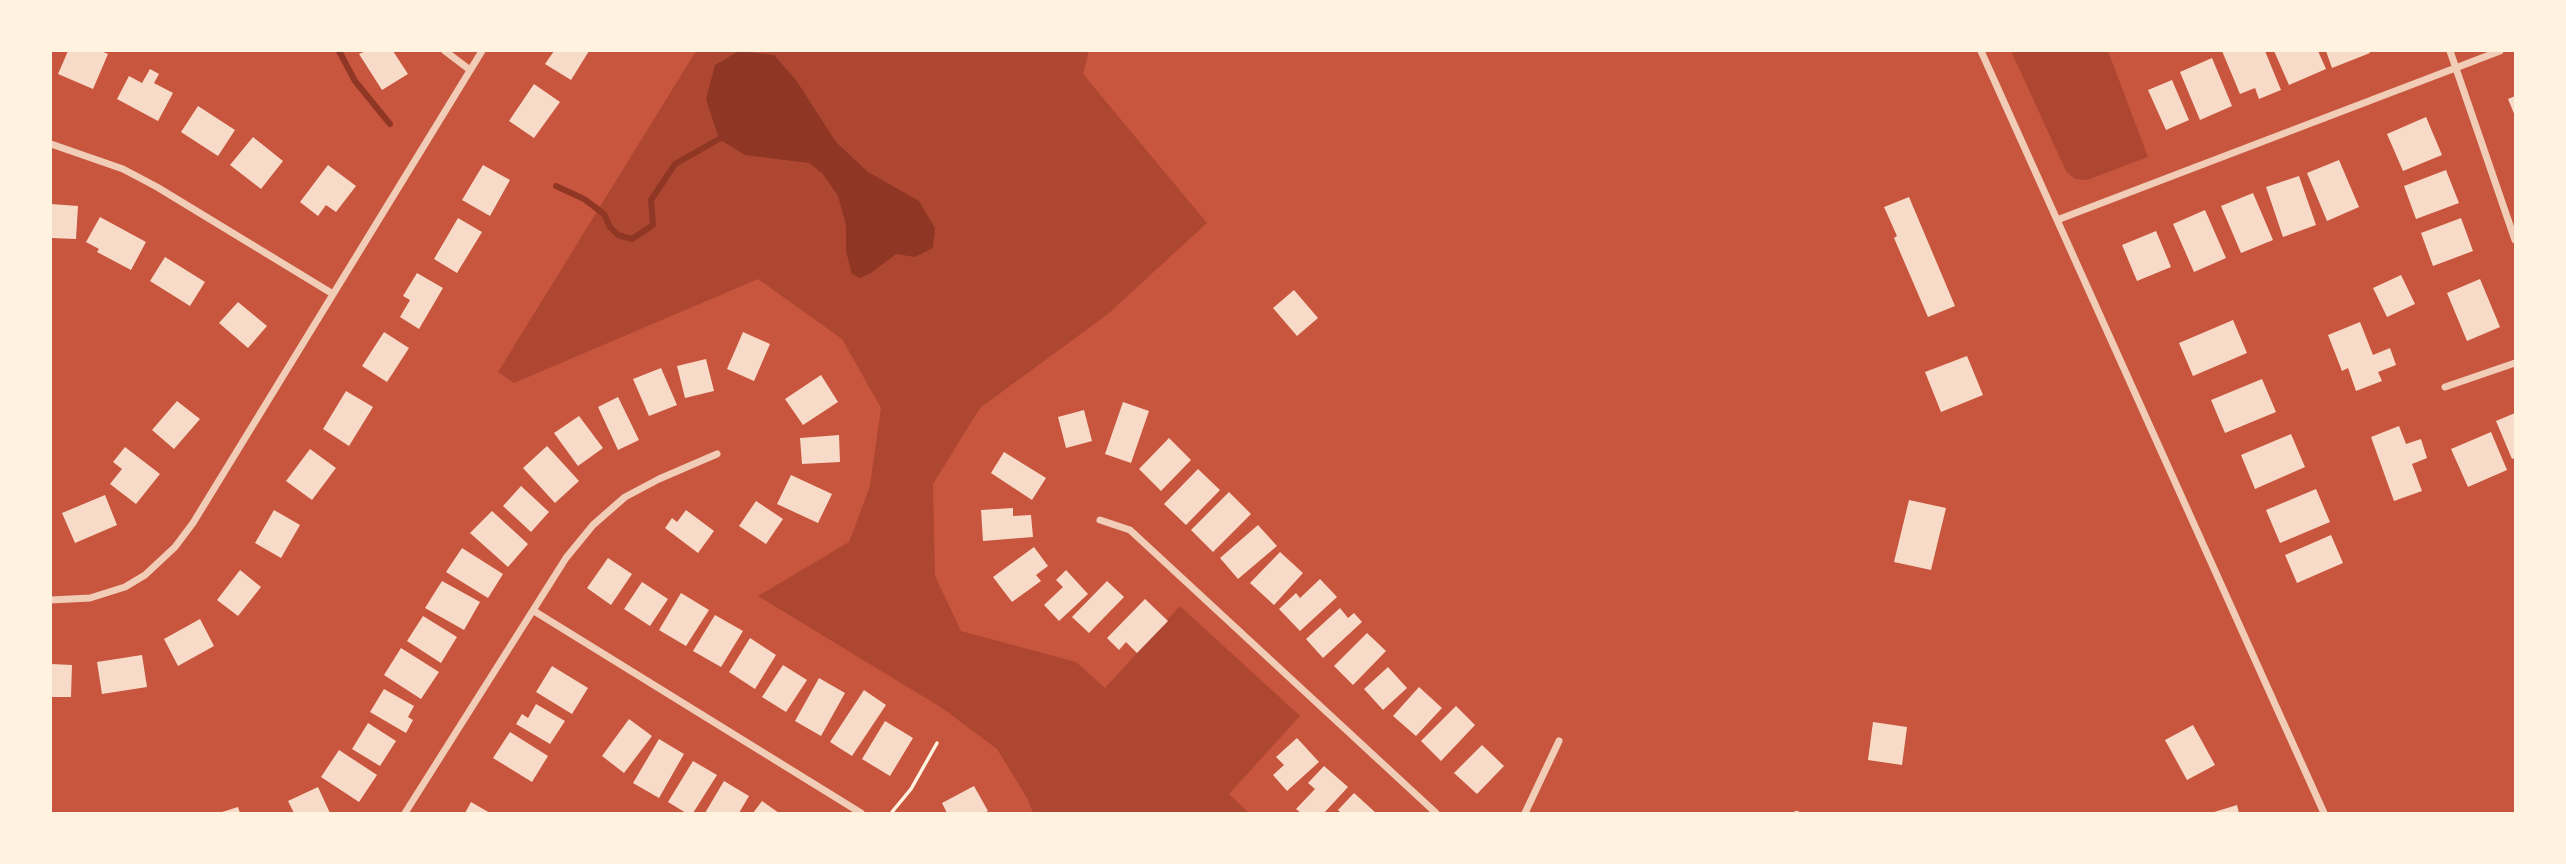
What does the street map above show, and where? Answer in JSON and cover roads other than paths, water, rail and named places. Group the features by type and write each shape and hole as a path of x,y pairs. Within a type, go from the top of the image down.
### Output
{"street":[{"path":"445,51 470,69"},
{"path":"51,600 90,598 125,587 145,575 175,547 193,523 482,51"},
{"path":"1981,51 2324,813"},
{"path":"2450,51 2515,240"},
{"path":"2057,220 2500,51"},
{"path":"51,144 123,169 157,187 334,294"},
{"path":"2445,387 2515,363"},
{"path":"405,813 566,558 593,525 625,498 659,479 717,454"},
{"path":"1100,520 1130,530 1436,813"},
{"path":"534,611 861,813"},
{"path":"1525,813 1559,741"}],"waterway":[{"path":"339,51 355,81 390,124"},
{"path":"556,186 584,199 604,214 610,227 618,235 632,239 653,225 651,200 675,164 719,139"}]}
